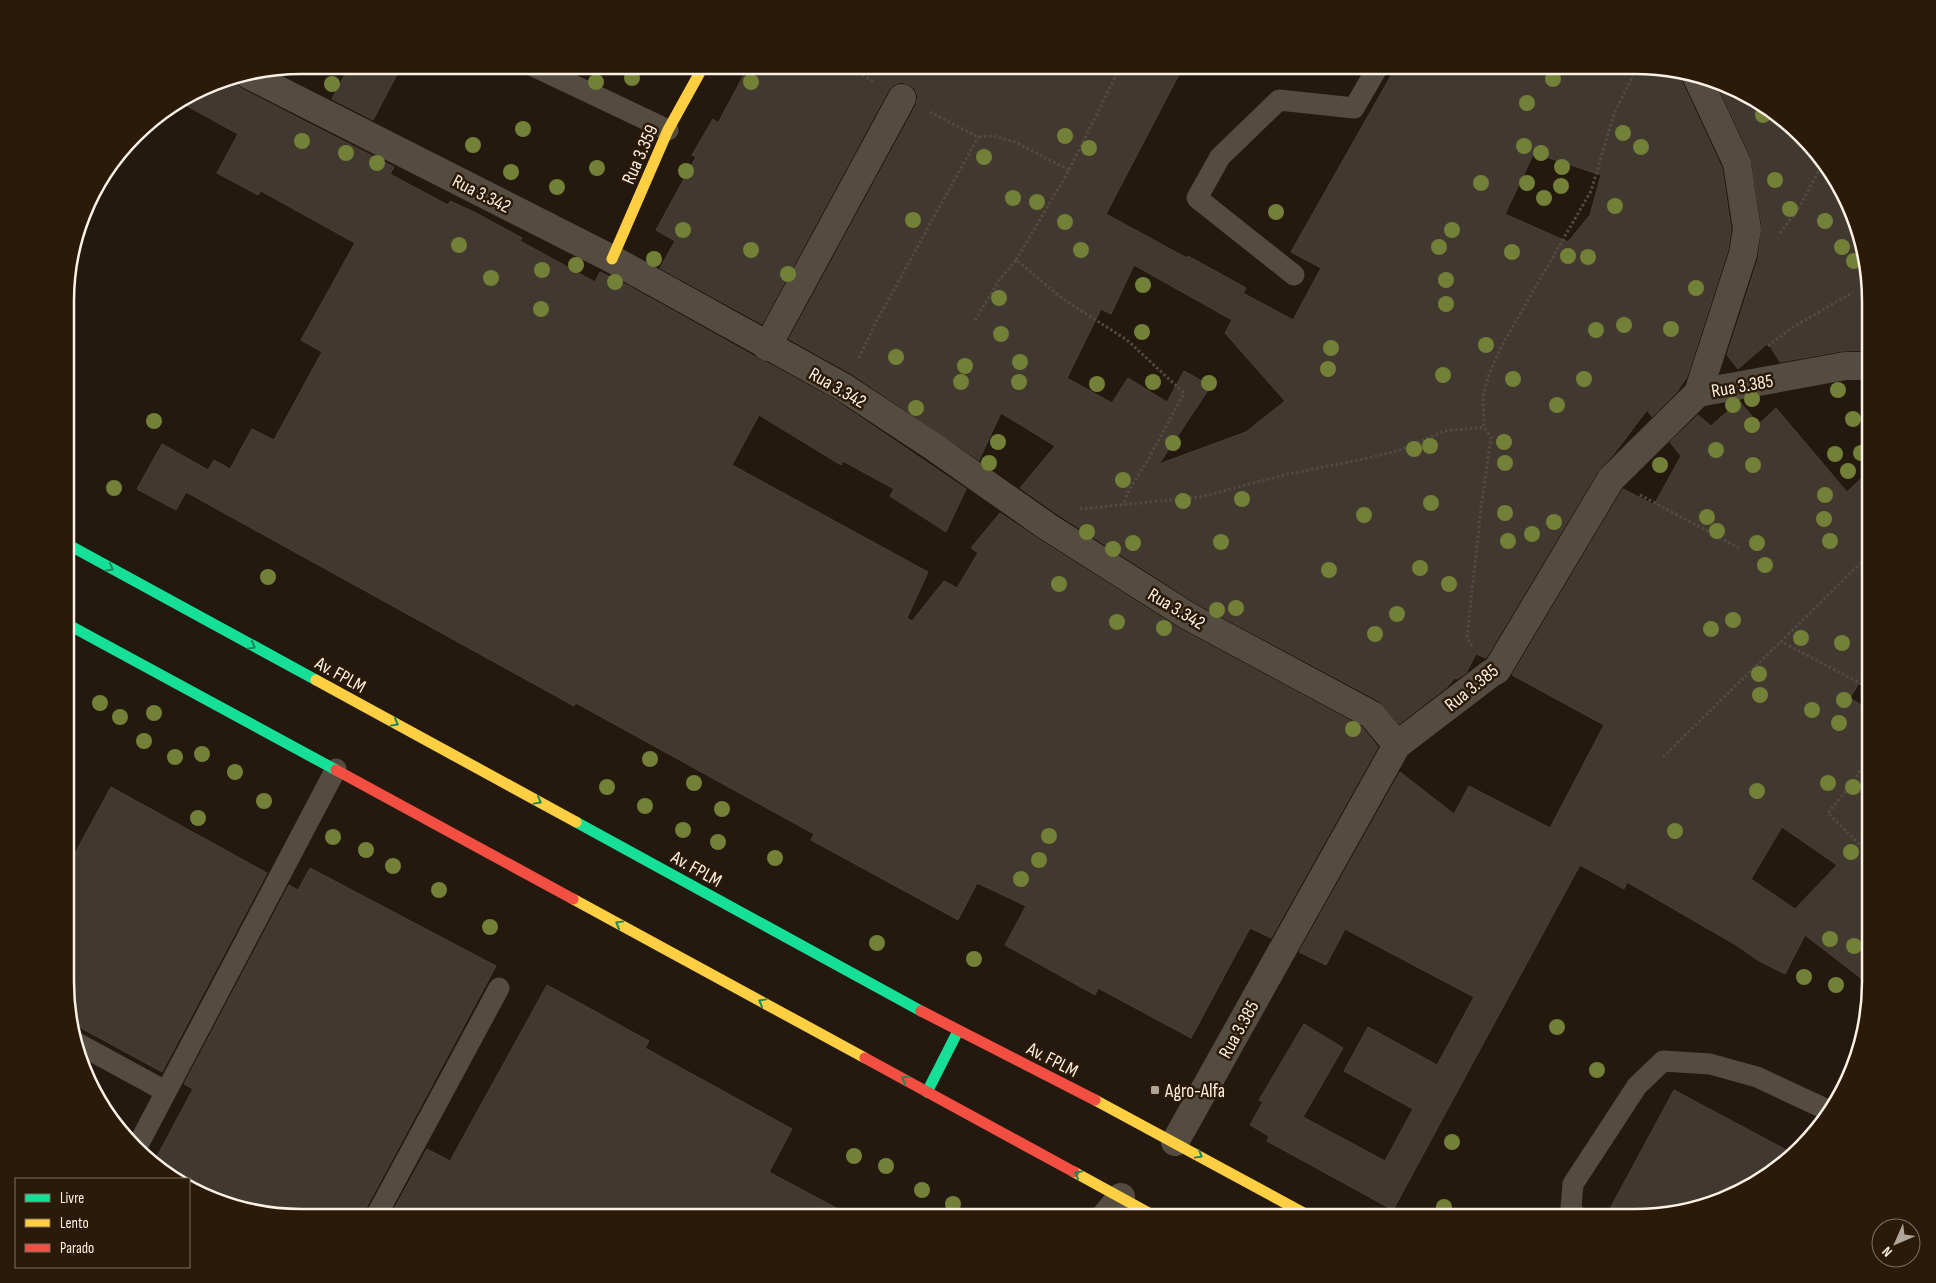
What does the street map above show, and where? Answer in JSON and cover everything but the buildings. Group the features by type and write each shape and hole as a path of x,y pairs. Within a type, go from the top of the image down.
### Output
{"main road":[{"name":"Rua 3.359","path":"612,259 668,130 699,74"},
{"name":"Av. FPLM","path":"74,548 958,1031 1175,1142 1296,1209"},
{"path":"74,628 927,1092 1113,1208"},
{"path":"927,1092 958,1031"}],"street":[{"name":"Rua 3.342","path":"256,78 612,259 843,387 931,445 1048,527 1188,616 1372,715 1397,745"},
{"path":"1698,393 1743,254 1747,229 1737,163 1700,83"},
{"path":"767,346 902,98"},
{"name":"Rua 3.385","path":"1175,1142 1397,745 1497,670 1611,479 1698,393 1845,366 1862,366"}],"lane":[{"path":"550,74 668,130"},
{"path":"1294,275 1197,198 1220,157 1279,100 1354,108 1374,74"},
{"path":"139,1142 336,769"},
{"path":"380,1209 499,988"},
{"path":"83,1046 165,1091"},
{"path":"1572,1209 1573,1184 1637,1086 1663,1061 1710,1064 1757,1077 1824,1108"}],"path":[{"path":"861,74 902,98 978,137 993,136 1015,142 1069,170"},
{"path":"975,320 1000,279 1016,260 1069,170 1117,74"},
{"path":"1490,674 1467,638 1481,508 1491,437 1484,427 1483,397 1489,374 1501,347 1591,190 1614,114 1634,74"},
{"path":"843,387 875,324 978,137"},
{"path":"1743,254 1766,244 1782,231 1798,209 1819,169"},
{"path":"1016,260 1064,298 1127,340 1184,394 1129,490 1123,504"},
{"path":"1754,383 1765,366 1762,350 1793,327 1853,292"},
{"path":"1048,527 1069,522 1077,509 1200,497 1288,474 1400,450 1444,431 1484,427"},
{"path":"1611,479 1739,548"},
{"path":"1663,757 1862,561"},
{"path":"1780,641 1862,685"},
{"path":"1862,767 1850,786 1828,813 1862,848"}],"traffic: fast":[{"path":"74,548 316,680"},
{"path":"74,628 336,770"},
{"path":"576,822 921,1011"},
{"path":"927,1092 958,1031"}],"traffic: slow":[{"path":"612,259 668,130 699,74"},
{"path":"316,680 576,822"},
{"path":"573,899 865,1058"},
{"path":"1095,1100 1296,1209"},
{"path":"1074,1172 1142,1209"}],"traffic: jam":[{"path":"336,770 573,899"},
{"path":"921,1011 1095,1100"},
{"path":"865,1058 1074,1172"}],"place":[{"name":"Agro-Alfa","path":"1155,1090"}]}
